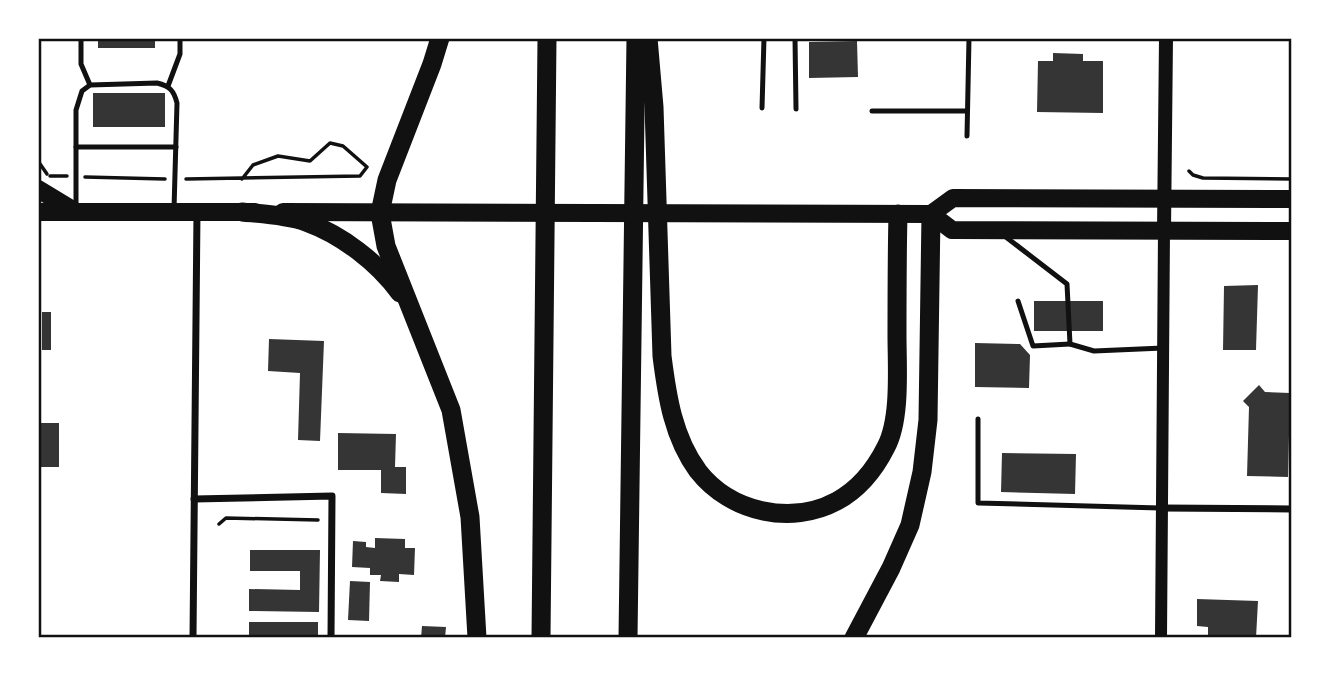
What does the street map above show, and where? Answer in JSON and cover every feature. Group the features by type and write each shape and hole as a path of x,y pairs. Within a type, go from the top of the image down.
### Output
{"highway":[{"path":"440,38 387,180 380,213 386,246 451,410 470,517 477,638"},
{"path":"541,638 547,38"},
{"path":"628,638 636,38"},
{"path":"648,38 654,107 662,356 666,386 672,420 684,447 699,471 719,492 745,507 775,513 807,512 837,501 865,480 871,471 888,444 897,401 898,214"},
{"path":"242,212 291,218 326,230 373,263 412,310"},
{"path":"854,638 910,525 922,472 928,419 930,214"}],"main road":[{"path":"1164,231 1166,38"},
{"path":"43,182 76,212"},
{"path":"38,212 930,214 953,198 1292,199"},
{"path":"930,214 952,230 1292,231"}],"street":[{"path":"192,638 197,212"},
{"path":"1161,638 1164,231"},
{"path":"194,499 332,496 331,638"},
{"path":"1162,508 1292,509"}],"lane":[{"path":"80,38 80,64 90,85"},
{"path":"168,86 180,54 180,38"},
{"path":"762,108 764,38"},
{"path":"795,38 796,109"},
{"path":"967,136 969,38"},
{"path":"76,212 78,100 82,91 90,85 157,83 168,86 177,103 174,212"},
{"path":"872,111 967,111"},
{"path":"76,146 176,147"},
{"path":"997,230 1067,284 1070,344"},
{"path":"1018,301 1033,346 1070,344 1094,351 1164,348"},
{"path":"978,419 978,503 1162,508"}],"path":[{"path":"43,182 76,176 175,179 242,179 360,176 367,167 343,146 330,143 310,162 278,156 253,165 242,179"},
{"path":"1189,171 1203,178 1292,179"},
{"path":"219,524 226,518 317,520"}],"building":[{"path":"98,38 155,38 155,48 98,48"},
{"path":"857,41 858,77 809,78 809,42"},
{"path":"1053,53 1083,54 1083,61 1103,61 1103,113 1037,112 1038,61 1053,61"},
{"path":"93,93 165,93 165,127 93,127"},
{"path":"1258,285 1256,350 1223,350 1224,286"},
{"path":"1034,301 1103,301 1103,331 1034,331"},
{"path":"42,312 51,312 51,350 42,350"},
{"path":"269,339 324,341 320,441 298,440 300,373 268,371"},
{"path":"975,343 1020,344 1030,355 1029,388 975,387"},
{"path":"1259,385 1265,392 1290,393 1288,477 1247,476 1249,407 1243,401"},
{"path":"38,423 59,423 59,467 38,467"},
{"path":"338,433 396,434 395,467 406,467 406,494 381,493 381,470 338,470"},
{"path":"1002,453 1076,454 1075,494 1001,492"},
{"path":"375,538 405,539 405,548 415,548 414,575 399,574 399,582 380,581 381,575 370,575 370,568 352,567 353,541 366,542 366,547 375,548"},
{"path":"250,550 320,550 319,612 249,611 249,589 300,590 300,571 250,571"},
{"path":"350,581 370,582 369,621 348,620"},
{"path":"1197,599 1258,601 1256,638 1208,638 1208,627 1197,626"},
{"path":"249,622 318,622 318,638 249,638"},
{"path":"422,626 446,627 445,638 421,638"}]}
